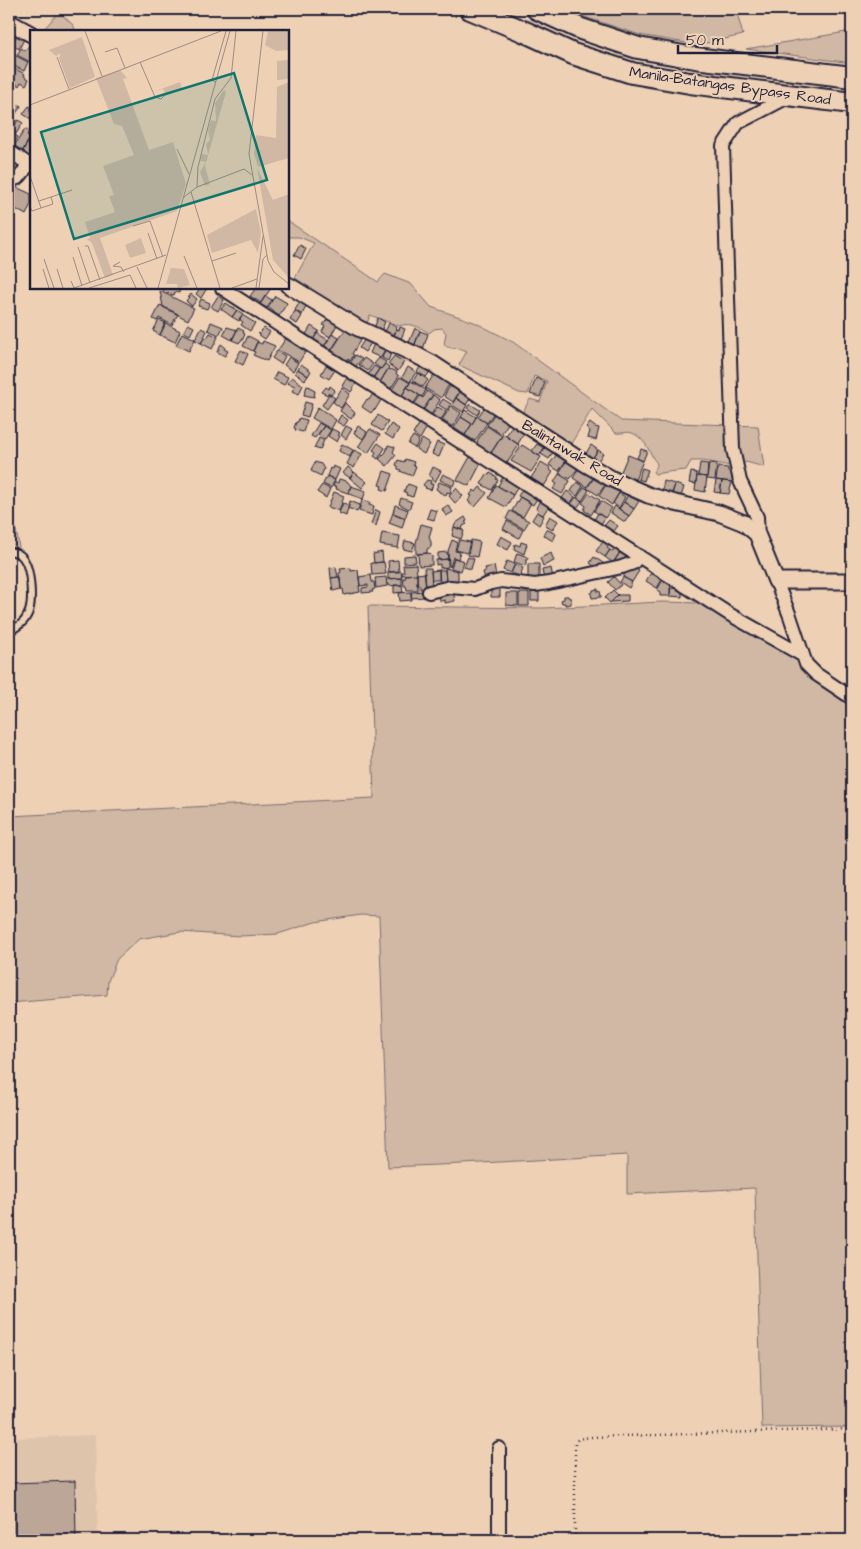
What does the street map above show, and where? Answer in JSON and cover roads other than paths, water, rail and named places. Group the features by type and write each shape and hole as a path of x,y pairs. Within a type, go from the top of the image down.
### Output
{"highway":[{"name":"Manila-Batangas Bypass Road","path":"470,9 573,54 632,73 690,83 852,103"},
{"name":"Manila-Batangas Bypass Road","path":"537,9 581,29 638,48 695,58 852,77"},
{"path":"817,98 820,73"}],"street":[{"path":"9,22 30,33"},
{"path":"758,537 757,517 740,481 734,449 723,146 738,123 792,95"},
{"path":"9,151 30,165 18,179 9,178"},
{"name":"Balintawak Road","path":"289,286 351,325 427,361 612,479 659,499 734,518 752,528 758,537 776,581"},
{"path":"224,289 729,614 802,655"},
{"path":"429,592 450,587 475,589 501,581 528,584 549,583 622,567 634,562 639,556"},
{"path":"852,581 776,581 806,664 811,671 852,698"},
{"path":"499,1448 499,1540"}],"lane":[{"path":"9,551 19,554 25,560 32,596 27,617 22,623 9,631"}]}
